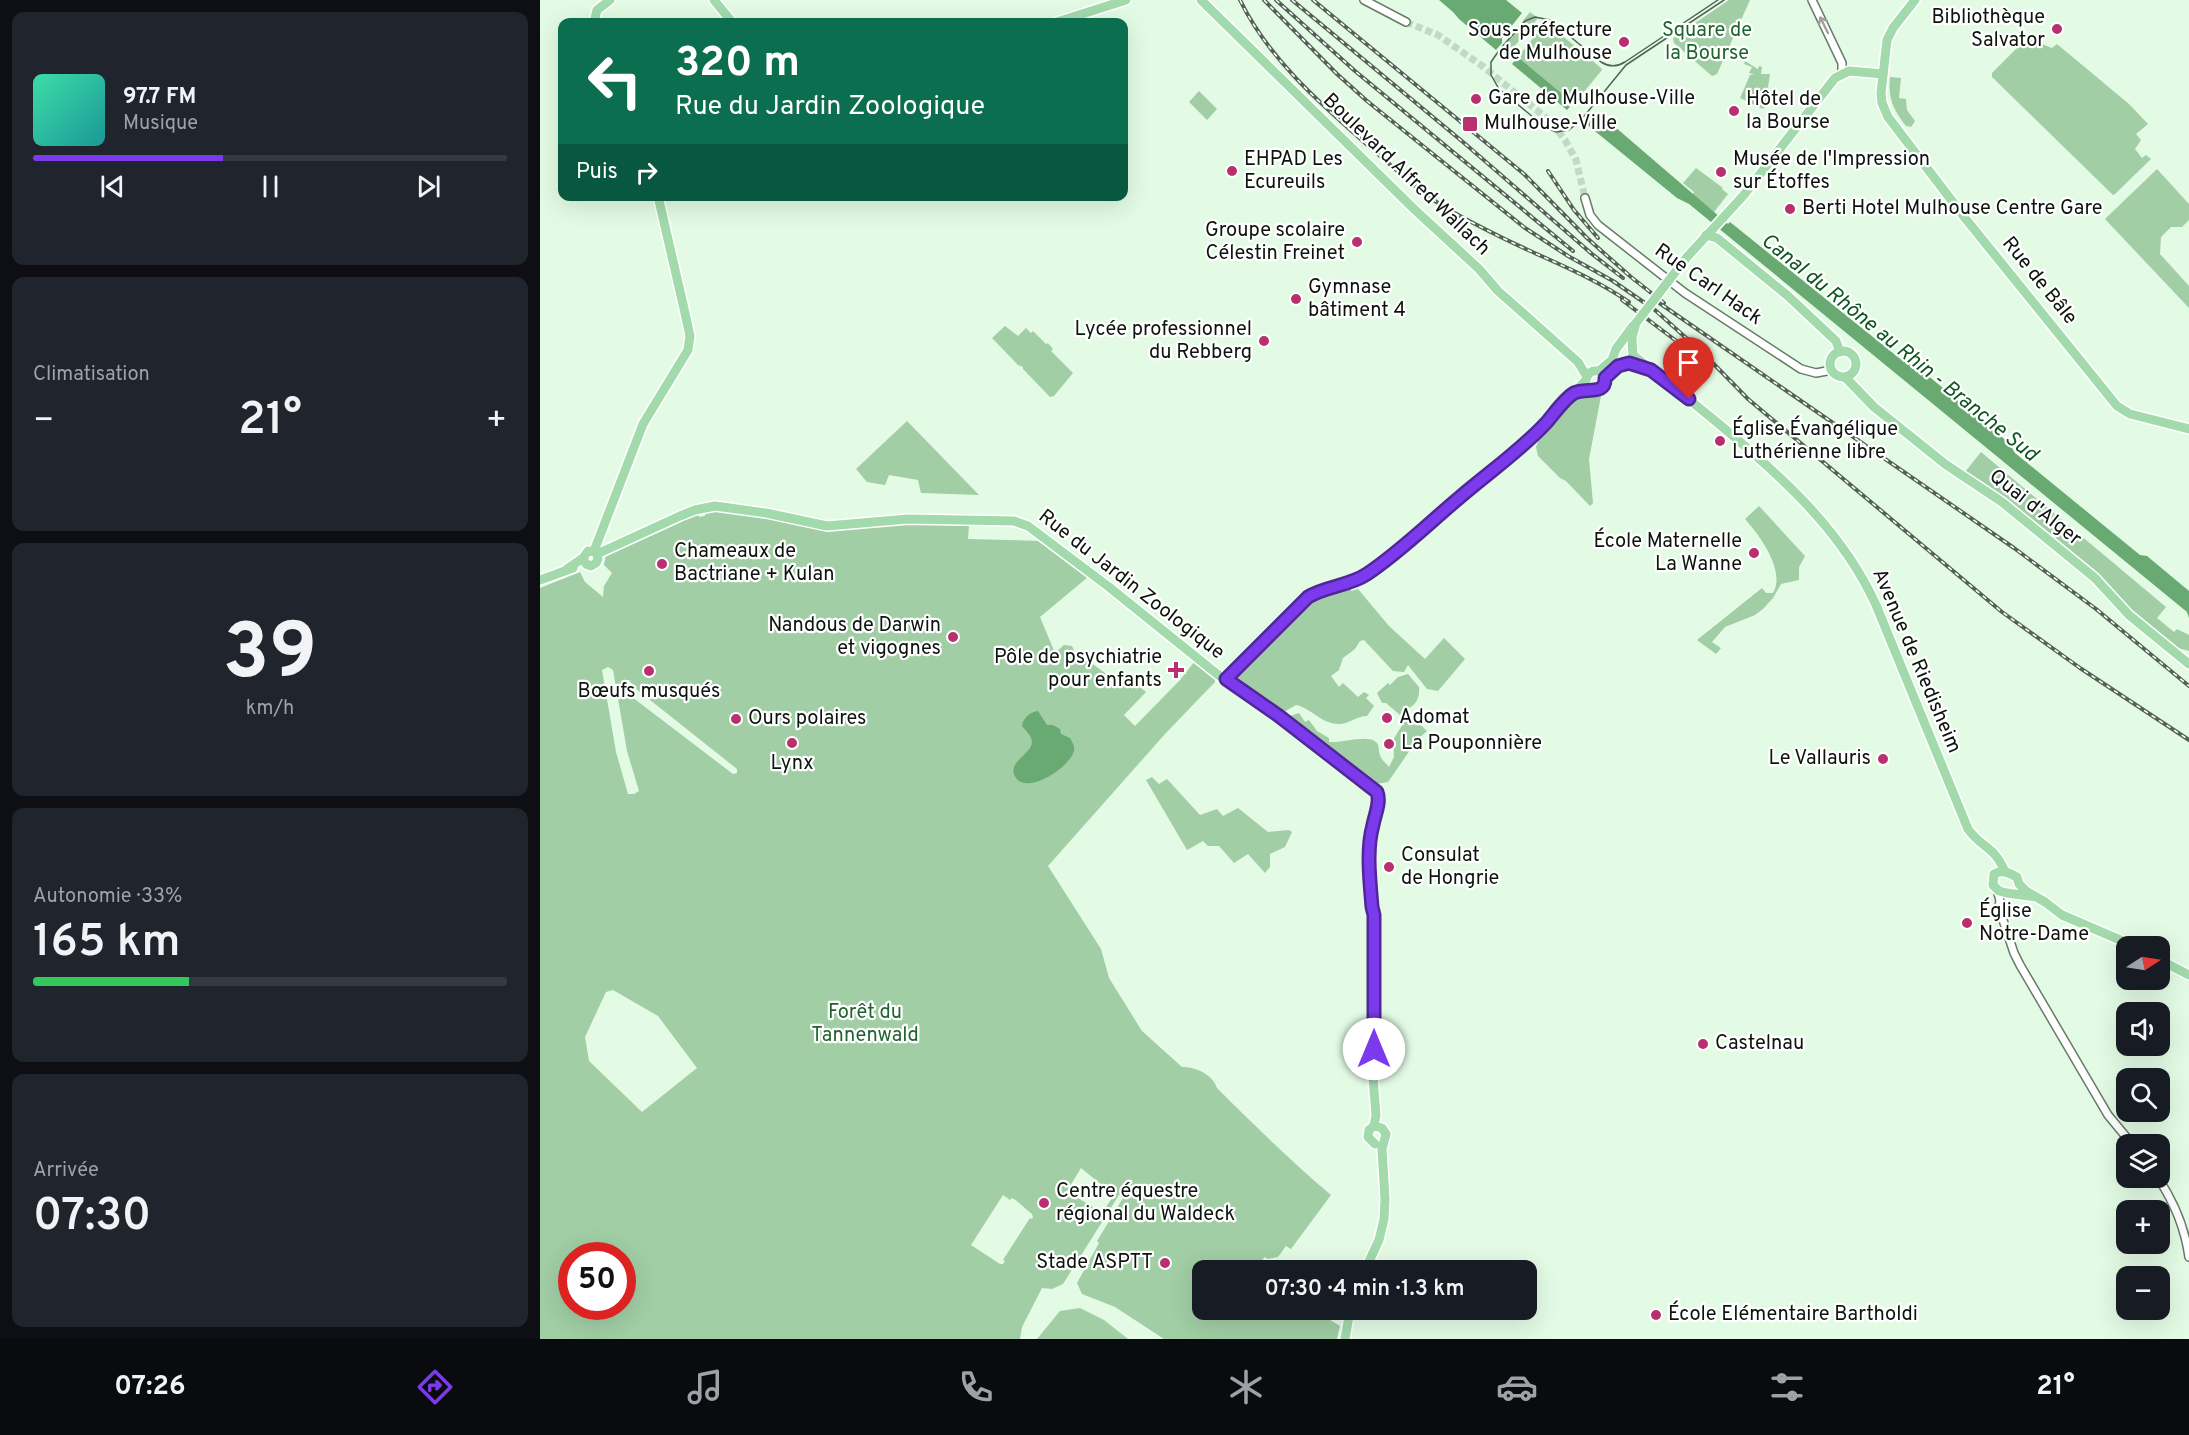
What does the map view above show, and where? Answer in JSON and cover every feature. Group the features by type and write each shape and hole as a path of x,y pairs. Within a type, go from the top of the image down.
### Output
{"main road":[{"path":"595,18 597,10 610,0"},
{"path":"714,0 729,18"},
{"path":"1070,18 1126,0"},
{"name":"Boulevard Alfred Wallach","path":"1201,0 1414,209 1479,269 1498,291 1593,378"},
{"name":"Boulevard Alfred Wallach","path":"1206,0 1212,11"},
{"name":"Rue de Bâle","path":"1915,0 1890,33 1881,97 1888,117 1965,218 2117,405 2125,412 2189,429"},
{"path":"1226,679 1306,599 1320,591 1357,580 1392,556 1530,440 1573,393 1612,360 1616,349 1687,257 1757,179 1828,86 1842,73 1852,71 1883,74"},
{"path":"596,553 643,424 690,343 659,201"},
{"path":"1706,235 1717,238 1788,296 1836,340 1840,352"},
{"path":"1630,358 1636,323"},
{"name":"Avenue de Riedisheim","path":"1620,345 1626,344 1630,358 1669,382 1779,475 1821,519 1844,548 1876,605 1968,829 1992,849 1997,856 2001,872"},
{"path":"1840,352 1850,353 1853,356 1856,365 1849,375 1837,375 1832,370 1831,361 1840,352"},
{"path":"1614,355 1617,361 1630,358"},
{"path":"1593,378 1630,358"},
{"name":"Quai d'Alger","path":"1849,375 1864,396 1951,469 2002,502 2079,565 2101,584 2129,615 2189,664"},
{"name":"Rue du Jardin Zoologique","path":"540,580 585,561 588,551 596,553 680,516 701,508 715,506 735,507 827,526 908,519 1002,520 1028,526 1226,679 1373,787 1378,795 1371,834 1375,959 1373,970 1374,1049 1378,1127"},
{"path":"2178,654 2189,653"},
{"name":"Quai d'Alger","path":"2189,658 2189,664"},
{"path":"2014,890 2017,877 2001,872 1992,881 1997,889 2014,890 2036,897 2062,915 2116,941"},
{"path":"2112,938 2116,939"},
{"path":"2170,965 2189,975"},
{"path":"1369,1260 1383,1226 1385,1198 1379,1142 1386,1134 1378,1127 1369,1130 1370,1141 1379,1142"},
{"path":"1345,1339 1348,1320"}],"street":[{"path":"1364,0 1406,22"},
{"path":"1812,0 1842,63 1842,73"},
{"name":"Rue Carl Hack","path":"1585,198 1590,215 1598,225 1685,293 1801,369 1816,373 1832,370"},
{"path":"1997,889 2000,901 1998,911 2014,953 2108,1114 2124,1134"},
{"path":"2003,920 2003,904 2014,890"},
{"path":"2164,1188 2182,1226 2189,1257"}],"green space":[{"name":"Square de la Bourse","path":"1729,0 1750,0 1717,74 1712,76 1674,43 1673,38"},
{"path":"1530,12 1538,18 1503,60 1496,54"},
{"path":"1546,22 1602,70 1574,104 1518,57"},
{"path":"2027,38 2052,48 2057,44 2129,104 2148,124 2136,134 2141,140 2135,149 2142,158 2146,155 2151,159 2115,194 2113,195 1992,77 1992,73"},
{"path":"1745,61 1758,69 1759,66 1762,67 1761,74 1770,74 1763,109 1740,98 1750,75 1754,74 1749,73 1752,67 1744,64"},
{"path":"1890,77 1901,78 1899,98 1906,99 1907,110 1915,121 1911,127 1906,126 1892,103"},
{"path":"1199,91 1217,109 1207,120 1189,102"},
{"path":"1696,168 1728,194 1714,212 1692,195 1694,192 1683,183"},
{"path":"2157,169 2189,204 2189,220 2182,227 2171,227 2161,237 2160,254 2189,286 2189,308 2105,219"},
{"path":"1005,326 1018,336 1026,328 1031,333 1033,331 1046,344 1048,343 1053,349 1051,351 1073,373 1054,396 1050,397 992,338"},
{"path":"1597,394 1601,396 1589,459 1593,503 1590,506 1538,456 1536,447 1540,437 1578,396"},
{"path":"907,421 979,495 921,493 918,480 889,475 885,485 867,482 856,469"},
{"path":"1981,452 2166,607 2157,618 2174,632 2177,629 2189,635 2189,651 2174,647 1965,472"},
{"path":"1759,506 1805,556 1799,567 1799,580 1781,584 1763,609 1755,615 1725,627 1712,642 1721,648 1716,654 1697,640 1762,588 1766,593 1773,593 1776,584 1774,564 1770,554 1745,519"},
{"name":"Forêt du Tannenwald","path":"710,512 731,512 833,531 899,524 969,525 968,539 1042,541 1088,577 1040,617 1055,653 1064,645 1072,646 1078,662 1086,659 1113,679 1122,673 1146,692 1124,715 1135,726 1180,680 1195,661 1214,677 1215,682 1165,734 1048,866 1101,949 1109,978 1142,1031 1182,1067 1193,1068 1207,1075 1258,1129 1331,1195 1291,1249 1286,1246 1278,1257 1268,1259 1265,1257 1262,1260 1192,1260 1192,1320 1330,1320 1340,1326 1337,1339 1164,1339 1115,1307 1082,1294 1077,1283 1099,1243 1097,1241 1126,1193 1119,1195 1063,1284 1052,1289 1042,1288 1022,1327 1020,1339 540,1339 540,588 580,572 585,582 603,597 604,586 612,573 604,565 606,554 690,516 699,514 699,517 705,516 705,513","holes":["608,667 613,670 627,751 639,791 634,794 628,794 616,752 602,670","629,680 635,688 737,769 737,773 733,774 628,694 622,683","613,990 658,1016 697,1068 642,1112 589,1061 585,1037 606,992","1081,1168 1114,1195 1104,1210 1099,1211 1067,1191","1003,1195 1010,1200 1012,1198 1018,1201 1032,1214 1032,1219 1030,1218 1003,1260 1005,1261 1003,1264 971,1245"]},
{"path":"1350,586 1351,591 1358,589 1389,626 1425,659 1444,638 1465,659 1438,691 1427,689 1408,665 1404,672 1393,671 1364,640 1360,641 1355,649 1343,658 1339,670 1331,676 1339,687 1343,683 1358,697 1364,692 1369,695 1366,698 1374,706 1367,716 1346,723 1327,722 1296,705 1282,713 1237,677 1236,675 1304,607 1323,594"},
{"path":"1408,674 1419,687 1419,694 1414,704 1409,708 1406,706 1400,715 1386,703 1382,703 1377,693 1388,683 1390,685 1398,677"},
{"path":"1299,713 1305,722 1309,720 1317,731 1329,738 1329,742 1373,740 1377,744 1382,760 1389,767 1394,757 1393,740 1409,714 1427,731 1417,740 1388,782 1376,784 1287,717"},
{"path":"1152,777 1159,784 1167,779 1200,815 1217,809 1223,816 1238,808 1268,832 1289,830 1292,832 1285,847 1270,854 1270,867 1265,873 1248,854 1234,863 1219,846 1208,846 1203,841 1187,850 1146,780"},
{"path":"1080,1308 1104,1320 1128,1339 1037,1339 1060,1311"}],"shaded area":[{"path":"1439,0 1506,0 1522,13 1502,38 1502,43 1496,50"},
{"path":"1518,57 1573,103 1567,110 1512,64"},
{"path":"1600,114 1728,224 1730,222 1904,362 1908,359 2009,443 2015,453 2140,555 2147,556 2189,591 2189,618 2187,612 1689,204 1677,198 1585,123 1590,116 1598,117"},
{"path":"1038,711 1047,725 1053,725 1060,729 1061,734 1070,738 1074,751 1065,764 1048,777 1030,783 1022,782 1016,778 1014,768 1028,751 1032,740 1022,726 1027,716"}],"tunnel":[{"path":"1406,22 1438,35 1481,65 1550,121 1565,140 1576,160 1585,198"}],"tram line":[{"path":"1718,0 1616,66 1601,62 1550,20 1535,17 1525,21 1500,49 1491,62 1491,75 1499,89 1545,127 1556,132 1569,130 1581,120 1626,65 1724,0"}],"railway":[{"path":"1240,0 1266,43 1298,81 1420,190 1470,221 1592,280 1629,302"},
{"path":"1264,0 1367,101 1525,228 1568,256 1613,281 1655,310 1704,354 1748,399 2002,612 2080,668 2189,740"},
{"path":"1276,0 1355,71 1573,251"},
{"path":"1292,0 1623,278"},
{"path":"1313,0 1524,174 1587,238 1664,303"},
{"path":"1548,171 1574,210 1598,238"},
{"path":"1622,300 1687,349"},
{"path":"1655,300 2014,548 2096,609 2189,686"}],"place":[{"name":"Bibliothèque Salvator","path":"2057,29"},
{"name":"Sous-préfecture de Mulhouse","path":"1624,42"},
{"name":"Gare de Mulhouse-Ville","path":"1476,99"},
{"name":"Hôtel de la Bourse","path":"1734,111"},
{"name":"Mulhouse-Ville","path":"1470,124"},
{"name":"EHPAD Les Ecureuils","path":"1232,171"},
{"name":"Musée de l'Impression sur Étoffes","path":"1721,172"},
{"name":"Berti Hotel Mulhouse Centre Gare","path":"1790,209"},
{"name":"Groupe scolaire Célestin Freinet","path":"1357,242"},
{"name":"Gymnase bâtiment 4","path":"1296,299"},
{"name":"Lycée professionnel du Rebberg","path":"1264,341"},
{"name":"Église Évangélique Luthérienne libre","path":"1720,441"},
{"name":"École Maternelle La Wanne","path":"1754,553"},
{"name":"Chameaux de Bactriane + Kulan","path":"662,564"},
{"name":"Nandous de Darwin et vigognes","path":"953,637"},
{"name":"Pôle de psychiatrie pour enfants","path":"1176,670"},
{"name":"Bœufs musqués","path":"649,671"},
{"name":"Adomat","path":"1387,718"},
{"name":"Ours polaires","path":"736,719"},
{"name":"Lynx","path":"792,743"},
{"name":"La Pouponnière","path":"1389,744"},
{"name":"Le Vallauris","path":"1883,759"},
{"name":"Consulat de Hongrie","path":"1389,867"},
{"name":"Église Notre-Dame","path":"1967,923"},
{"name":"Castelnau","path":"1703,1044"},
{"name":"Centre équestre régional du Waldeck","path":"1044,1203"},
{"name":"Stade ASPTT","path":"1165,1263"},
{"name":"École Elémentaire Bartholdi","path":"1656,1315"}],"route":[{"path":"1374,1049 1373,970 1375,959 1370,855 1371,834 1379,799 1377,792 1279,716 1226,679 1308,597 1357,580 1387,560 1530,440 1573,393 1590,388 1596,391 1602,389 1605,378 1618,366 1629,363 1632,366 1651,370 1689,399"}],"water label":[{"name":"Canal du Rhône au Rhin - Branche Sud","path":"1899,348"}]}
